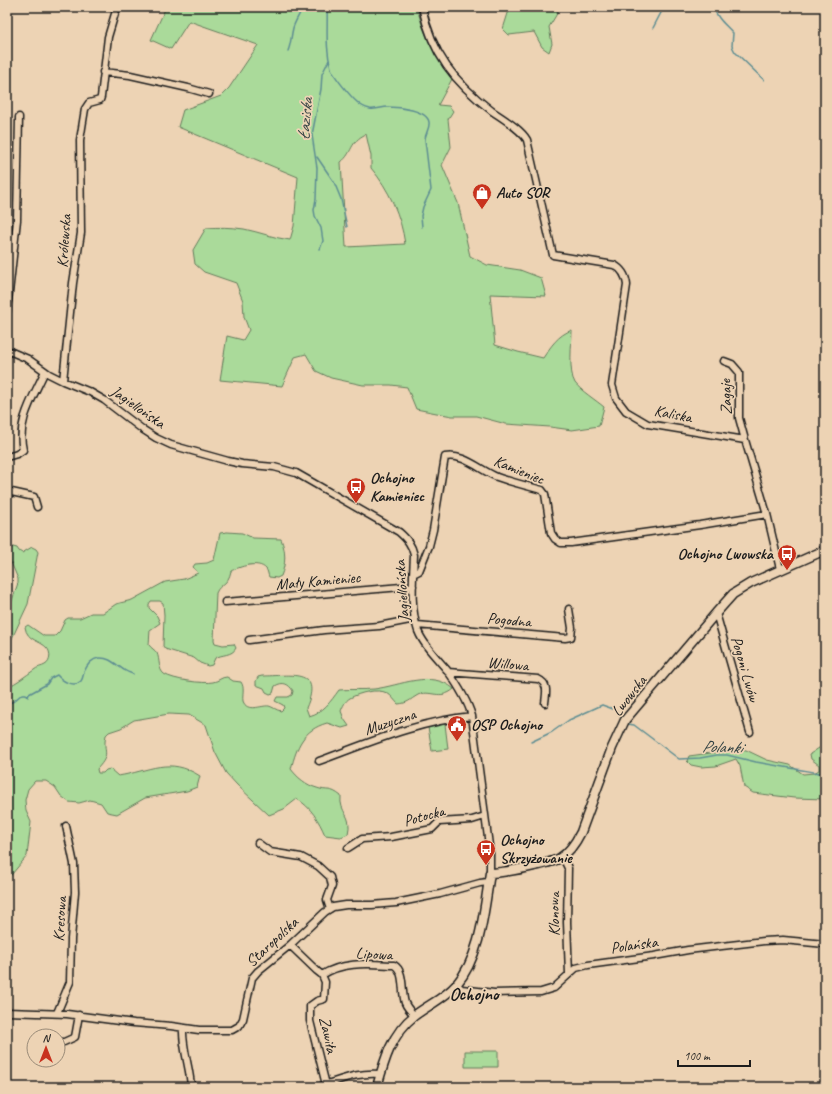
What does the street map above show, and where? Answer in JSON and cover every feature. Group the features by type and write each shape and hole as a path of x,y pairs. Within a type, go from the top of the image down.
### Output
{"street":[{"path":"117,7 108,37 104,72 130,75 208,94"},
{"name":"Kaliska","path":"422,7 425,21 436,49 457,80 487,107 522,133 527,140 553,255 616,266 621,269 626,285 612,385 616,398 626,411 648,424 745,440"},
{"name":"Królewska","path":"63,381 73,283 81,233 80,140 85,109 89,103 100,100 104,72"},
{"path":"7,311 17,220 19,117"},
{"name":"Jagiellońska","path":"7,350 28,359 63,381 99,397 116,408 142,429 171,445 236,463 274,467 296,473 400,532 407,538 414,555 413,586 416,622 419,632 430,650 448,672 465,698 472,716 490,855 490,873 477,947 457,984 447,994 415,1016 404,1026 395,1038 386,1055 377,1087"},
{"name":"Zagaje","path":"724,361 732,364 739,372 739,418 745,440"},
{"path":"7,457 17,454 23,450 21,430 24,416 45,371"},
{"path":"745,440 767,514 780,569"},
{"name":"Kamieniec","path":"413,574 419,571 429,546 445,457 451,456 463,459 496,476 542,490 545,494 551,533 555,539 561,543 571,543 700,525 767,514"},
{"path":"7,491 34,497 37,507"},
{"name":"Lwowska","path":"490,873 508,871 549,862 562,856 571,848 581,832 612,748 625,720 716,613 736,592 751,583 825,550"},
{"name":"Mały Kamieniec","path":"225,602 413,586"},
{"name":"Pogodna","path":"416,622 565,638 571,637 572,628 569,609"},
{"name":"Pogoni Lwów","path":"716,613 750,732"},
{"path":"249,640 324,630 416,622"},
{"name":"Willowa","path":"448,672 538,679 546,686 545,703"},
{"name":"Muzyczna","path":"319,761 375,740 426,724 472,716"},
{"name":"Potocka","path":"348,848 362,839 391,837 432,829 439,822 472,820 485,816"},
{"name":"Kresowa","path":"57,1013 70,982 71,939 75,892 74,864 66,826"},
{"path":"258,843 270,852 301,857 318,866 330,877 332,886 327,900 330,909"},
{"name":"Klonowa","path":"562,856 568,868 567,928 569,974"},
{"name":"Staropolska","path":"7,1012 57,1013 182,1028 216,1031 232,1030 239,1026 243,1019 252,978 258,971 290,945 315,920 330,909 346,905 396,903 488,882"},
{"name":"Polańska","path":"457,984 462,989 494,993 541,992 554,988 576,968 588,965 688,950 764,941 783,940 825,944"},
{"path":"290,945 322,975"},
{"name":"Lipowa","path":"322,975 340,967 355,965 394,965 398,967 400,971 402,990 406,1004 415,1016"},
{"name":"Zawiła","path":"322,975 325,982 324,999 317,1001 310,1006 310,1021 326,1085"},
{"path":"66,1041 75,1038 79,1015"},
{"path":"182,1028 182,1038 190,1073 191,1087"},
{"path":"318,1087 353,1075 365,1073 381,1074"}],"green space":[{"path":"166,7 417,7 426,36 452,79 438,105 449,106 453,111 448,119 451,147 442,165 458,203 470,256 487,265 520,270 541,278 546,296 490,294 495,345 543,358 559,338 572,330 571,365 573,378 575,383 581,389 604,407 599,426 572,430 506,424 476,416 452,416 416,409 407,387 391,385 363,385 331,378 316,371 306,354 295,357 282,386 220,380 227,336 243,340 249,330 244,317 243,301 236,283 204,272 195,264 193,250 206,228 225,227 244,229 290,240 294,226 298,177 178,127 183,110 221,96 229,88 258,45 189,21 171,49 151,40","holes":["366,134 371,156 371,168 389,194 401,223 405,244 346,247 341,162 348,155 357,140"]},
{"path":"510,7 556,7 558,12 549,27 552,44 549,52 542,47 534,32 509,35 503,29"},
{"path":"220,533 242,533 253,538 281,539 285,558 281,576 277,578 269,577 266,569 263,566 258,565 243,566 231,571 226,582 216,593 214,640 215,643 223,645 234,644 236,648 229,654 215,658 212,665 208,666 200,663 194,658 165,649 163,646 163,603 160,601 151,601 149,608 157,616 160,623 150,630 149,645 157,653 161,670 164,674 181,680 202,682 213,682 227,677 233,681 241,682 243,689 243,701 248,707 254,708 269,706 281,711 284,708 283,705 275,701 277,697 288,697 292,695 293,691 288,685 281,684 275,686 273,693 270,694 266,692 264,688 256,685 258,677 293,675 301,677 307,680 311,686 306,708 309,716 323,709 339,690 374,689 425,679 445,683 454,689 440,695 427,693 418,695 402,704 398,704 390,695 383,692 373,691 358,694 350,698 343,705 341,711 349,726 342,728 327,723 312,730 302,740 291,769 299,778 309,785 337,793 341,796 342,807 349,822 349,827 348,834 341,837 325,835 314,815 302,802 297,799 284,809 269,815 226,773 215,752 206,725 189,715 169,714 134,720 121,728 109,732 106,735 106,753 102,764 97,769 98,773 103,773 110,769 118,776 159,767 179,767 200,776 197,787 187,791 145,798 117,814 107,812 101,803 90,800 79,803 69,802 61,796 55,787 46,781 35,781 28,789 25,800 26,811 31,822 27,856 7,880 7,687 35,669 47,664 50,657 47,648 31,638 26,632 25,627 28,625 44,636 55,636 60,631 65,620 68,618 80,618 91,613 103,613 116,604 132,600 165,582 184,579 198,573 193,567 195,564 207,563 214,560"},
{"path":"32,547 38,552 28,604 7,649 7,615 18,583 18,579 10,560 10,548 17,548 22,553"},
{"path":"445,724 448,749 432,751 428,727"},
{"path":"825,744 825,799 794,798 753,793 744,787 740,766 736,759 716,766 701,767 691,765 687,761 689,756 740,749 746,750 767,760 790,765 803,774 814,773 819,770 819,765 811,759 810,754"},
{"path":"465,1051 498,1051 498,1067 465,1067"}],"waterway":[{"path":"288,51 294,25 303,7"},
{"path":"327,7 327,45 331,68 338,80 354,99 368,109 393,107 412,110 423,115 429,122 425,140 431,190 423,207 421,216 422,227"},
{"path":"653,28 664,7"},
{"path":"713,7 720,19 733,33 732,46 735,52 764,80"},
{"name":"Łaziska","path":"320,249 323,241 321,228 315,216 314,210 316,199 317,168 312,135 321,89 322,74 329,60"},
{"name":"Łaziska","path":"317,157 334,182 341,199 347,227"},
{"path":"7,704 14,701 22,694 26,694 28,697 29,694 47,684 51,678 57,675 68,683 78,683 82,680 88,665 92,661 99,658 110,660 125,671 133,674"},
{"name":"Polanki","path":"531,742 552,732 569,720 602,705 616,710 622,719"},
{"name":"Polanki","path":"628,724 634,725 679,759 727,755 756,762 825,774"}],"place":[{"name":"Auto SOR","path":"482,210"},
{"name":"Ochojno Kamieniec","path":"356,504"},
{"name":"Ochojno Lwowska","path":"787,571"},
{"name":"OSP Ochojno","path":"457,742"},
{"name":"Ochojno Skrzyżowanie","path":"486,866"}],"district":[{"name":"Ochojno","path":"474,994"}]}
